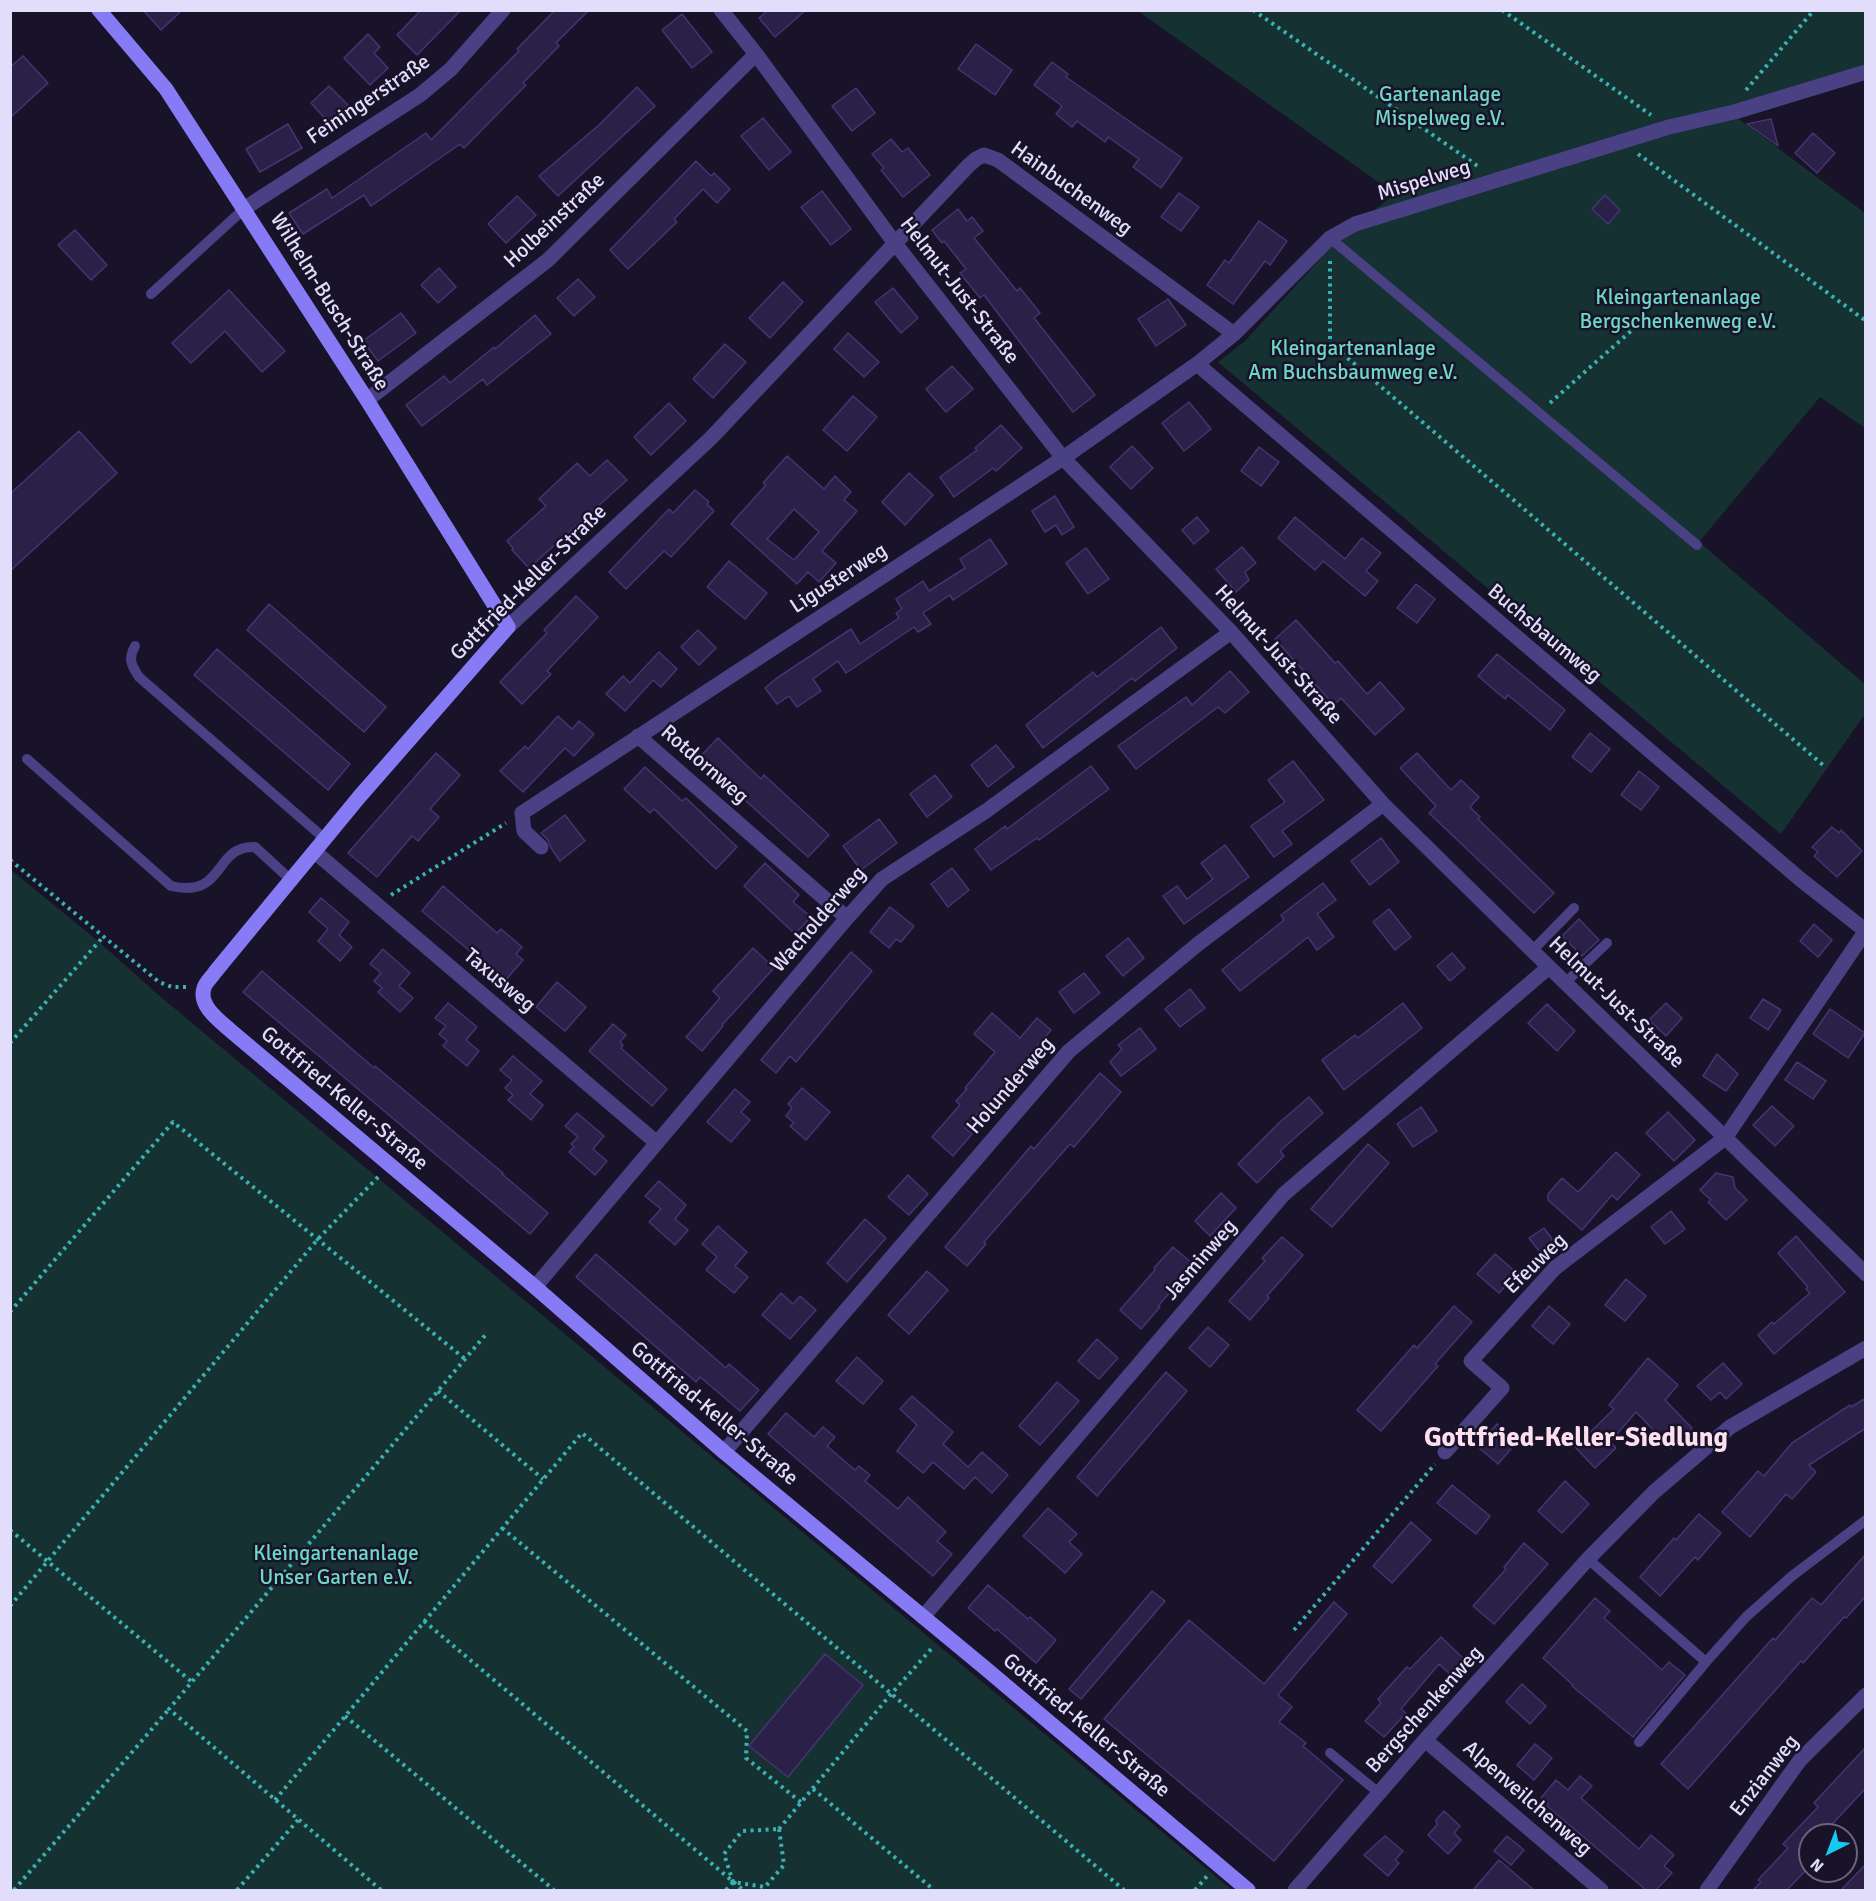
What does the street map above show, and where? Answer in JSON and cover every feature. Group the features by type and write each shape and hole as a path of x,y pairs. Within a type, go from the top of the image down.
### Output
{"street":[{"name":"Wilhelm-Busch-Straße","path":"99,10 166,88 367,400 508,627"},
{"name":"Feiningerstraße","path":"245,208 420,95 451,69 503,10"},
{"name":"Helmut-Just-Straße","path":"721,10 756,54 894,243 1063,458 1231,632 1383,804 1866,1274"},
{"name":"Holbeinstraße","path":"367,400 548,260 756,54"},
{"name":"Mispelweg","path":"1063,458 1197,364 1234,334 1330,238 1355,224 1669,127 1734,112 1866,72"},
{"name":"Hainbuchenweg","path":"894,243 976,159 984,155 991,157 1234,334"},
{"name":"Gottfried-Keller-Straße","path":"894,243 711,438 508,627 415,731 291,880 204,988 204,1002 213,1015 535,1287 724,1452 1248,1890"},
{"name":"Buchsbaumweg","path":"1197,364 1865,932"},
{"name":"Ligusterweg","path":"638,736 1063,458"},
{"name":"Wacholderweg","path":"535,1287 882,879 986,811 1231,632"},
{"name":"Rotdornweg","path":"522,813 638,736 847,918"},
{"name":"Holunderweg","path":"724,1452 1069,1051 1198,945 1383,804"},
{"path":"522,813 524,831 541,847"},
{"name":"Taxusweg","path":"315,852 657,1143"},
{"name":"Efeuweg","path":"1445,1452 1502,1388 1471,1361 1555,1268 1725,1138 1865,932"},
{"name":"Jasminweg","path":"923,1617 1284,1194 1549,967"},
{"name":"Bergschenkenweg","path":"1295,1890 1425,1740 1588,1559 1654,1492 1730,1427 1866,1348"},
{"name":"Enzianweg","path":"1707,1890 1800,1760 1866,1695"},
{"name":"Alpenveilchenweg","path":"1425,1740 1601,1890"}],"lane":[{"path":"151,294 245,208"},
{"path":"1330,238 1697,545"},
{"path":"135,646 129,656 132,666 140,677 325,839"},
{"path":"27,759 171,885 186,889 200,886 211,879 234,851 243,846 255,847 291,880"},
{"path":"1532,951 1574,908"},
{"path":"1565,983 1607,943"},
{"path":"1640,1742 1746,1617 1792,1576 1866,1521"},
{"path":"1588,1559 1706,1662"},
{"path":"1330,1753 1379,1793"}],"path":[{"path":"1253,10 1497,180"},
{"path":"1502,10 1669,127"},
{"path":"1734,112 1732,107 1814,10"},
{"path":"1630,140 1636,152 1866,321"},
{"path":"1330,238 1330,343 1823,765"},
{"path":"1539,413 1632,330"},
{"path":"376,904 522,813"},
{"path":"10,860 159,982 172,987 204,988"},
{"path":"10,1043 103,937"},
{"path":"10,1312 172,1122 465,1359"},
{"path":"10,1606 318,1239 389,1166"},
{"path":"14,1890 487,1333"},
{"path":"438,1391 543,1479"},
{"path":"275,1800 582,1433 1124,1890"},
{"path":"1294,1630 1445,1452"},
{"path":"502,1528 747,1731 746,1758 802,1803"},
{"path":"10,1530 192,1682"},
{"path":"424,1621 743,1890"},
{"path":"733,1882 724,1854 742,1831 779,1829 944,1634"},
{"path":"169,1709 381,1890"},
{"path":"345,1716 554,1890"},
{"path":"813,1789 934,1890"},
{"path":"237,1890 298,1820"},
{"path":"733,1882 765,1887 784,1865 779,1829"},
{"path":"726,1890 733,1882"}],"green space":[{"path":"1138,11 1865,11 1865,80 1739,119 1865,213 1865,428 1820,397 1699,542 1865,684 1865,714 1781,834 1218,362 1246,340 1340,237 1395,194"},
{"name":"Kleingartenanlage Unser Garten e.V.","path":"10,869 98,941 155,992 1232,1890 11,1890"}],"building":[{"path":"143,10 182,10 161,30"},
{"path":"421,10 461,10 417,55 397,35"},
{"path":"555,10 589,10 556,43 559,46 523,83 526,85 464,148 460,144 371,206 364,195 303,234 289,213 327,189 332,198 426,133 431,140 519,51 517,49"},
{"path":"768,10 806,10 775,37 759,18"},
{"path":"682,14 712,52 692,68 662,30"},
{"path":"368,34 380,47 374,53 388,68 370,85 344,58"},
{"path":"976,44 1012,70 995,95 958,69"},
{"path":"23,56 48,83 10,118 10,67"},
{"path":"1052,62 1068,74 1066,77 1182,158 1161,188 1133,167 1139,159 1108,137 1105,142 1077,121 1072,127 1056,114 1062,106 1034,85"},
{"path":"329,86 348,105 329,123 311,103"},
{"path":"637,87 655,106 558,196 539,176 599,125"},
{"path":"856,88 875,113 852,131 832,106"},
{"path":"763,118 791,152 769,170 741,136"},
{"path":"1771,119 1778,146 1747,124"},
{"path":"288,124 302,148 260,172 246,149"},
{"path":"1813,133 1835,153 1817,173 1795,153"},
{"path":"891,139 902,152 908,148 930,175 903,197 881,170 884,168 872,154"},
{"path":"696,161 711,176 714,173 730,189 717,203 703,189 674,219 677,222 628,269 610,250"},
{"path":"822,191 851,229 831,245 801,207"},
{"path":"1179,193 1199,207 1181,231 1161,217"},
{"path":"1605,195 1620,210 1608,224 1592,209"},
{"path":"517,196 536,215 506,243 488,224"},
{"path":"958,209 967,221 972,217 983,231 974,238 1017,291 1020,288 1040,313 1034,318 1095,395 1073,412 984,295 980,298 960,273 966,269 944,241 942,243 932,230"},
{"path":"1259,221 1287,241 1270,265 1265,261 1233,304 1207,285 1225,260 1229,263"},
{"path":"75,230 107,265 91,280 58,245"},
{"path":"439,268 456,287 438,303 421,285"},
{"path":"578,279 595,297 574,316 557,298"},
{"path":"783,282 803,302 770,338 749,318"},
{"path":"893,288 918,318 901,333 875,302"},
{"path":"229,290 285,351 262,372 225,331 191,363 172,343"},
{"path":"1168,299 1186,325 1156,346 1138,319"},
{"path":"401,313 416,333 378,361 363,341"},
{"path":"535,315 551,334 487,385 483,379 422,426 406,405 444,376 450,383"},
{"path":"848,333 879,362 864,377 834,349"},
{"path":"725,344 746,362 713,398 693,379"},
{"path":"952,366 973,389 946,412 926,389"},
{"path":"853,396 877,417 847,451 823,430"},
{"path":"1189,402 1211,429 1184,451 1162,423"},
{"path":"669,403 686,421 651,455 634,437"},
{"path":"1001,425 1022,448 996,471 993,468 954,497 940,477 977,450 975,448"},
{"path":"79,431 117,473 10,571 10,494"},
{"path":"1132,446 1153,468 1131,489 1110,467"},
{"path":"1259,447 1279,462 1261,486 1241,471"},
{"path":"787,456 824,489 835,476 851,492 844,500 857,511 822,551 836,563 819,582 808,572 797,584 731,524 766,485 763,483","holes":["794,509 819,532 794,560 767,539"]},
{"path":"607,460 627,480 529,568 512,550 513,548 507,541 546,506 539,499 577,463 590,476"},
{"path":"909,473 933,495 905,525 882,502"},
{"path":"695,490 709,502 707,504 714,511 671,557 664,551 626,589 609,572 669,509 673,513"},
{"path":"1055,496 1074,527 1062,535 1056,525 1045,532 1032,511"},
{"path":"1197,517 1209,531 1194,544 1182,530"},
{"path":"1295,517 1345,559 1362,538 1381,553 1366,571 1378,581 1365,596 1323,561 1315,570 1278,538"},
{"path":"990,539 1007,564 953,600 950,595 923,613 931,624 918,632 914,627 846,673 838,661 813,679 821,691 797,707 789,696 777,704 765,688 851,629 860,644 899,618 896,613 902,609 896,599 923,581 929,591 965,568 960,559"},
{"path":"1242,547 1256,563 1245,572 1249,580 1236,592 1216,569"},
{"path":"1086,548 1109,579 1088,594 1066,563"},
{"path":"729,561 767,593 745,619 707,587"},
{"path":"1416,584 1435,599 1417,623 1397,608"},
{"path":"576,596 598,617 547,671 551,674 522,704 500,682 547,633 544,630"},
{"path":"269,604 386,707 364,732 247,630"},
{"path":"1296,620 1335,663 1338,661 1367,694 1380,682 1404,709 1375,735 1341,698 1334,705 1275,639"},
{"path":"1161,627 1177,648 1135,681 1132,678 1043,748 1026,725 1093,672 1097,677"},
{"path":"698,630 716,648 699,665 681,647"},
{"path":"217,649 350,764 328,790 194,675"},
{"path":"659,652 677,669 661,687 653,680 625,711 606,694 623,676 630,683"},
{"path":"1497,654 1565,710 1550,730 1508,695 1505,699 1478,676"},
{"path":"1230,671 1249,692 1225,713 1218,707 1136,769 1118,746 1186,697 1192,705"},
{"path":"558,716 572,729 579,721 594,734 574,756 565,748 523,792 500,771 525,746 528,749"},
{"path":"1590,733 1610,749 1591,772 1572,757"},
{"path":"718,738 761,779 764,775 829,835 808,857 725,782 723,785 697,760"},
{"path":"996,745 1014,767 988,787 971,765"},
{"path":"436,753 460,775 430,809 439,817 418,841 412,836 377,877 348,853"},
{"path":"1417,753 1451,790 1461,780 1479,797 1470,807 1480,817 1478,819 1554,893 1534,913 1429,813 1436,806 1400,768"},
{"path":"1293,761 1324,800 1282,831 1292,844 1274,857 1251,826 1285,802 1268,780"},
{"path":"1091,766 1109,789 1039,840 1037,838 991,870 975,849 1005,826 1007,829"},
{"path":"645,767 682,801 686,798 737,847 716,869 654,809 650,813 624,789"},
{"path":"1639,771 1659,787 1641,810 1621,795"},
{"path":"935,775 952,797 927,817 910,794"},
{"path":"565,815 585,841 560,861 548,840 541,833"},
{"path":"879,819 897,843 861,870 843,846"},
{"path":"1832,827 1839,833 1841,830 1862,851 1837,877 1814,856 1818,852 1812,847"},
{"path":"1381,838 1399,862 1370,885 1351,861"},
{"path":"1225,845 1249,877 1184,924 1163,896 1177,886 1187,899 1213,879 1201,863"},
{"path":"765,863 799,895 793,902 811,917 795,934 744,886"},
{"path":"952,868 969,890 948,907 931,884"},
{"path":"1323,883 1336,900 1317,914 1334,937 1317,950 1308,937 1240,991 1222,970 1284,920 1281,915"},
{"path":"443,886 497,933 501,929 522,947 516,954 523,960 503,983 475,958 477,957 422,911"},
{"path":"321,898 349,922 339,935 352,947 340,961 318,941 328,929 309,912"},
{"path":"890,907 914,926 901,942 896,939 889,948 870,932"},
{"path":"1389,909 1411,937 1395,950 1373,922"},
{"path":"1579,919 1599,940 1582,956 1562,936"},
{"path":"1814,924 1832,940 1818,957 1800,941"},
{"path":"1128,938 1144,958 1123,976 1106,956"},
{"path":"753,948 774,968 722,1025 702,1051 686,1037 720,998 713,991"},
{"path":"383,949 410,973 399,986 413,998 400,1012 378,992 382,988 374,981 381,973 370,964"},
{"path":"851,952 872,971 796,1062 790,1056 776,1073 761,1060"},
{"path":"1452,953 1465,968 1450,981 1437,966"},
{"path":"262,971 548,1213 530,1234 243,992"},
{"path":"1084,973 1100,993 1074,1013 1059,992"},
{"path":"557,982 586,1007 565,1031 536,1007"},
{"path":"1190,989 1205,1008 1180,1027 1165,1009"},
{"path":"1763,999 1781,1010 1768,1030 1750,1018"},
{"path":"448,1003 477,1027 466,1040 479,1051 467,1066 443,1046 447,1041 439,1034 446,1026 435,1018"},
{"path":"1403,1003 1422,1028 1344,1090 1322,1060 1355,1035 1358,1038"},
{"path":"1666,1003 1682,1018 1666,1036 1649,1020"},
{"path":"1547,1004 1575,1031 1557,1051 1528,1023"},
{"path":"1830,1009 1865,1033 1848,1058 1813,1034"},
{"path":"992,1013 1020,1038 1037,1018 1051,1030 1009,1079 1011,1081 965,1128 972,1134 953,1156 932,1137 960,1105 956,1101 995,1052 974,1034"},
{"path":"613,1024 626,1035 620,1042 623,1045 621,1048 667,1089 652,1106 589,1051"},
{"path":"1140,1028 1156,1049 1121,1076 1110,1062 1122,1049 1118,1045"},
{"path":"1717,1054 1738,1074 1726,1091 1703,1076"},
{"path":"513,1056 542,1081 530,1094 543,1105 531,1120 508,1100 513,1095 505,1088 512,1080 500,1070"},
{"path":"1797,1062 1826,1081 1813,1099 1785,1080"},
{"path":"1100,1073 1121,1092 1074,1147 1070,1144 984,1242 986,1244 967,1266 945,1247 1031,1146 1034,1149"},
{"path":"802,1088 830,1112 806,1140 790,1126 794,1123 786,1116 792,1108 788,1104"},
{"path":"735,1089 750,1102 741,1112 750,1120 731,1142 707,1122"},
{"path":"1309,1097 1323,1113 1280,1151 1284,1156 1257,1183 1238,1164"},
{"path":"1772,1106 1794,1126 1775,1146 1753,1125"},
{"path":"1421,1107 1437,1131 1413,1147 1397,1124"},
{"path":"1668,1112 1695,1140 1674,1161 1646,1133"},
{"path":"577,1113 604,1136 593,1149 607,1161 595,1175 569,1152 574,1147 571,1144 578,1137 565,1126"},
{"path":"1368,1144 1389,1163 1332,1227 1311,1209"},
{"path":"1616,1152 1640,1175 1617,1200 1612,1195 1582,1230 1548,1200 1548,1194 1562,1178 1578,1192"},
{"path":"1716,1173 1733,1177 1735,1188 1747,1200 1726,1220 1708,1202 1711,1200 1700,1190"},
{"path":"908,1175 928,1194 909,1215 888,1197"},
{"path":"659,1181 686,1205 675,1219 688,1230 675,1245 649,1222 661,1209 645,1196"},
{"path":"1221,1193 1236,1208 1210,1236 1195,1221"},
{"path":"1671,1211 1685,1229 1665,1244 1651,1227"},
{"path":"865,1219 886,1238 847,1282 827,1263"},
{"path":"718,1226 747,1252 735,1266 748,1277 734,1293 706,1270 717,1257 702,1244"},
{"path":"1544,1228 1555,1243 1545,1251 1539,1251 1529,1238"},
{"path":"1796,1236 1845,1292 1774,1354 1758,1335 1810,1293 1806,1289 1808,1287 1778,1253"},
{"path":"1282,1237 1303,1255 1267,1296 1269,1298 1250,1320 1229,1301 1265,1261 1262,1258"},
{"path":"1173,1247 1194,1265 1141,1329 1120,1310"},
{"path":"596,1254 726,1368 729,1364 759,1390 740,1411 700,1377 696,1382 576,1277"},
{"path":"1495,1254 1517,1273 1499,1293 1477,1274"},
{"path":"927,1271 948,1290 909,1334 888,1315"},
{"path":"1626,1279 1646,1296 1625,1321 1605,1305"},
{"path":"781,1293 793,1304 800,1296 816,1310 790,1339 762,1315"},
{"path":"1454,1306 1472,1322 1435,1364 1438,1366 1381,1431 1357,1410 1414,1345 1417,1348"},
{"path":"1549,1306 1570,1324 1553,1344 1532,1326"},
{"path":"1208,1327 1229,1345 1210,1367 1189,1348"},
{"path":"1097,1339 1118,1358 1099,1379 1078,1361"},
{"path":"857,1357 883,1381 863,1404 836,1381"},
{"path":"1648,1358 1678,1385 1665,1400 1692,1428 1671,1448 1636,1412 1610,1442 1616,1448 1595,1468 1575,1447 1614,1409 1609,1405"},
{"path":"1723,1363 1742,1384 1726,1399 1720,1392 1711,1400 1697,1386"},
{"path":"1166,1372 1187,1391 1097,1496 1077,1477"},
{"path":"1057,1382 1079,1401 1040,1445 1019,1426"},
{"path":"912,1396 953,1432 943,1444 968,1467 982,1452 1008,1475 992,1493 975,1477 964,1489 933,1462 923,1473 897,1451 917,1425 900,1409"},
{"path":"1866,1398 1866,1428 1809,1465 1816,1472 1792,1499 1786,1494 1750,1537 1722,1512 1758,1471 1764,1476 1792,1443 1850,1405 1851,1407"},
{"path":"786,1413 814,1437 823,1427 835,1437 827,1446 855,1470 859,1466 870,1475 865,1481 898,1509 908,1497 946,1532 937,1541 952,1554 933,1576 768,1434"},
{"path":"1497,1424 1517,1442 1498,1464 1477,1446"},
{"path":"1565,1481 1589,1504 1562,1533 1538,1511"},
{"path":"1452,1485 1490,1516 1476,1534 1437,1503"},
{"path":"1048,1508 1077,1534 1069,1542 1082,1554 1065,1573 1023,1536"},
{"path":"1699,1514 1721,1533 1698,1560 1695,1557 1660,1596 1640,1577 1674,1538 1676,1540"},
{"path":"1411,1522 1431,1540 1392,1583 1373,1566"},
{"path":"1524,1543 1548,1564 1494,1624 1473,1606 1506,1569 1504,1567"},
{"path":"1866,1554 1866,1596 1803,1663 1801,1661 1688,1789 1661,1764 1773,1638 1775,1640 1812,1598 1821,1605"},
{"path":"988,1585 1056,1640 1036,1663 997,1629 995,1631 968,1608"},
{"path":"1152,1591 1165,1601 1081,1699 1069,1689"},
{"path":"1595,1598 1610,1611 1604,1618 1662,1670 1669,1662 1685,1675 1633,1737 1572,1686 1543,1658"},
{"path":"1334,1602 1347,1614 1278,1695 1292,1707 1279,1722 1306,1743 1303,1746 1343,1780 1274,1861 1104,1719 1189,1620 1264,1684"},
{"path":"1441,1637 1466,1661 1452,1676 1439,1664 1401,1709 1406,1713 1384,1737 1365,1721 1381,1703 1378,1699 1407,1667 1410,1669"},
{"path":"825,1654 863,1685 788,1777 749,1746"},
{"path":"1522,1684 1546,1706 1530,1724 1506,1702"},
{"path":"1535,1744 1552,1758 1534,1780 1517,1765"},
{"path":"1866,1747 1866,1788 1833,1823 1803,1823 1818,1807 1814,1803"},
{"path":"1580,1776 1592,1786 1581,1798 1639,1849 1651,1835 1674,1855 1664,1866 1672,1873 1656,1890 1646,1890 1547,1806 1548,1804 1541,1798 1556,1780 1568,1790"},
{"path":"1444,1811 1460,1826 1454,1833 1461,1840 1448,1854 1428,1835 1437,1825 1436,1820"},
{"path":"1798,1828 1798,1878 1787,1890 1753,1890 1761,1882 1758,1880 1788,1848 1783,1844"},
{"path":"1385,1836 1403,1851 1395,1860 1399,1863 1388,1876 1364,1855"},
{"path":"1507,1836 1524,1850 1511,1865 1494,1851"},
{"path":"1499,1860 1534,1890 1473,1890"},
{"path":"1866,1864 1866,1890 1841,1890 1848,1883 1858,1883 1858,1872"}],"district":[{"name":"Gottfried-Keller-Siedlung","path":"1576,1439"}],"park label":[{"name":"Gartenanlage Mispelweg e.V.","path":"1440,107"},
{"name":"Kleingartenanlage Bergschenkenweg e.V.","path":"1678,310"},
{"name":"Kleingartenanlage Am Buchsbaumweg e.V.","path":"1353,361"}]}
